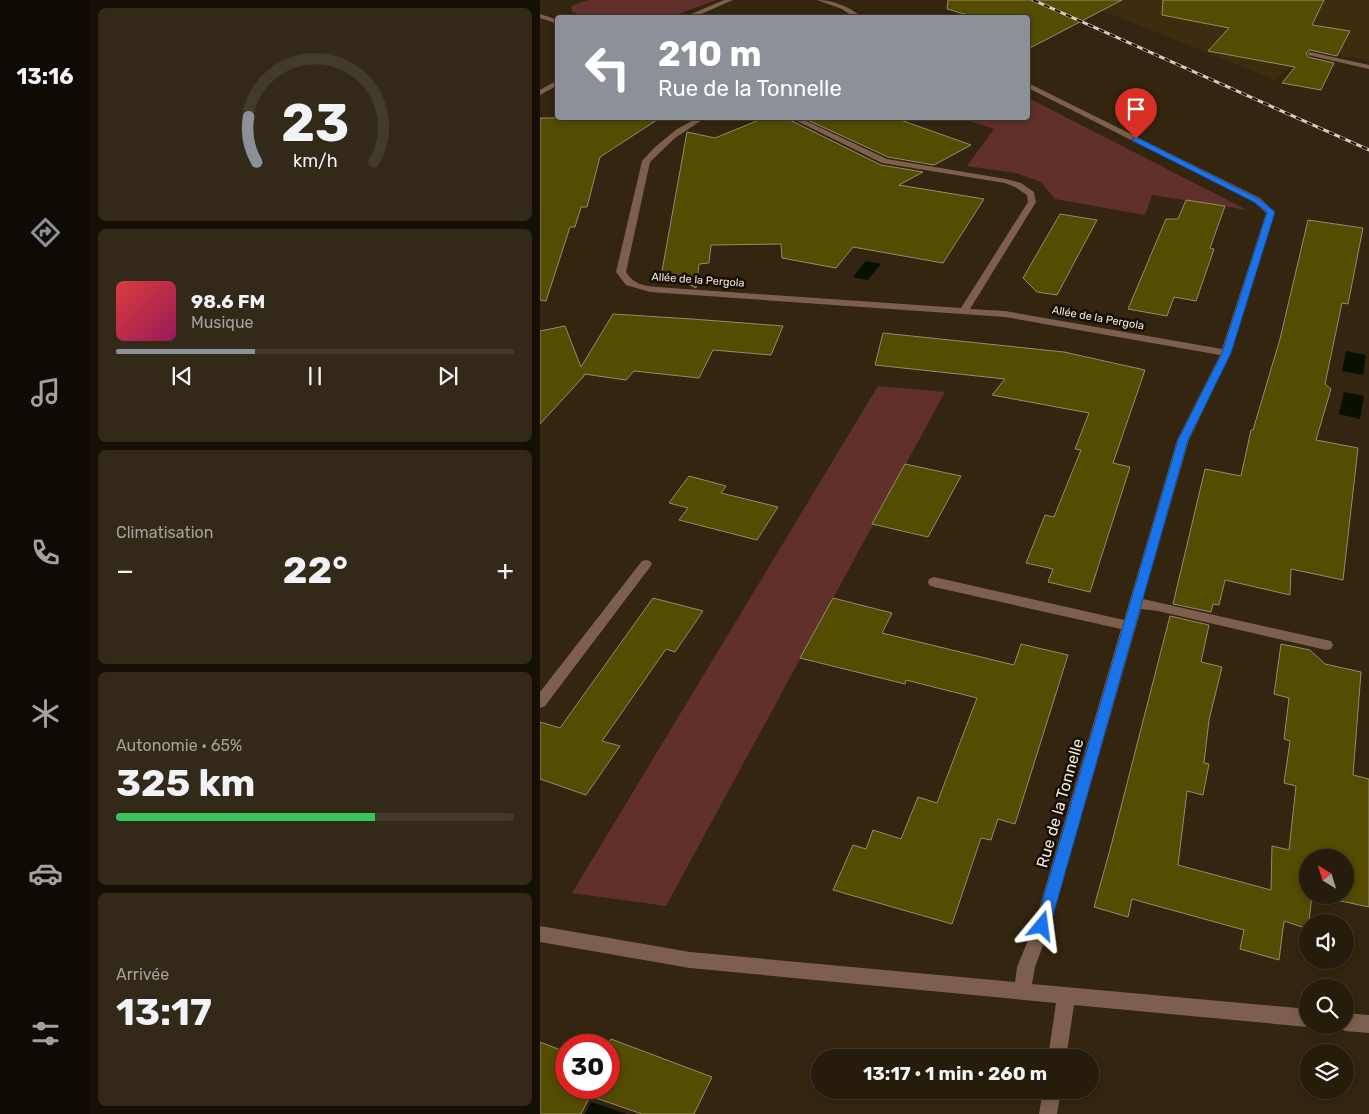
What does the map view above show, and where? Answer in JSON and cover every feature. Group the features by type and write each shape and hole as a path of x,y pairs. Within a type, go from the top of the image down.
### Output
{"street":[{"path":"692,15 730,0"},
{"path":"820,0 844,8 855,15"},
{"path":"540,16 555,21"},
{"path":"1310,54 1369,67"},
{"path":"540,93 555,84"},
{"name":"Rue de la Tonnelle","path":"1023,990 1026,967 1042,926 1183,440 1226,353 1271,212 1257,200 1030,86"},
{"name":"Allée de la Pergola","path":"697,120 656,150 646,161 621,272 624,279 642,288 1005,314 1226,353"},
{"path":"799,120 885,161 1006,181 1018,185 1031,194 1032,202 964,311"},
{"path":"540,702 646,564"},
{"path":"934,582 1130,626"},
{"path":"1135,603 1158,606 1326,644"},
{"path":"540,934 690,960 1023,990 1066,997 1299,1017"},
{"path":"1058,1049 1066,997"},
{"path":"1354,1023 1369,1024"},
{"path":"1048,1114 1050,1099"}],"shaded area":[{"path":"588,0 716,0 676,15 581,15 572,12 571,6"},
{"path":"1076,0 1369,0 1369,60 1310,51 1275,80"},
{"path":"1030,99 1247,210 1152,195 1145,215 1055,199 1041,182 1016,173 967,166 994,129 966,120 1030,120"},
{"path":"866,261 881,264 868,280 853,277"},
{"path":"1346,351 1366,355 1363,375 1342,371"},
{"path":"878,386 945,392 666,906 572,893"},
{"path":"1344,392 1364,396 1360,419 1339,414"},
{"path":"591,1102 627,1114 585,1114"}],"building":[{"path":"948,0 1122,0 1030,48 1030,15 968,15 947,9"},
{"path":"1163,0 1324,0 1312,25 1350,31 1337,56 1310,50 1306,53 1308,57 1334,63 1321,90 1282,83 1295,67 1208,51 1229,28 1162,15"},
{"path":"540,118 555,118 555,120 657,120 600,157 587,207 581,207 575,227 570,227 546,301 540,300"},
{"path":"759,120 790,120 881,165 923,172 899,185 984,199 943,263 853,247 836,268 782,258 781,244 711,245 709,263 699,264 696,288 662,271 687,132 715,138"},
{"path":"807,120 901,120 971,145 934,165 888,157"},
{"path":"1186,200 1225,206 1210,248 1214,249 1196,301 1174,297 1167,316 1128,309 1166,219 1178,219"},
{"path":"1060,214 1097,220 1057,295 1037,292 1023,278"},
{"path":"1308,220 1363,228 1348,304 1342,303 1325,384 1331,389 1316,440 1358,448 1343,580 1291,569 1290,595 1225,580 1219,605 1213,604 1211,612 1173,604 1205,469 1241,476 1251,430 1253,430 1280,339"},
{"path":"613,314 783,326 771,355 713,350 699,378 634,371 626,380 584,374 540,424 540,331 565,326 581,367"},
{"path":"883,333 1064,352 1145,370 1113,463 1130,467 1090,592 1048,582 1053,569 1026,563 1045,515 1054,517 1081,450 1075,449 1089,413 992,395 1005,379 875,365"},
{"path":"905,464 961,476 928,537 872,524"},
{"path":"689,476 726,486 721,493 778,507 757,540 679,520 688,508 669,503"},
{"path":"653,598 703,611 675,652 666,649 602,741 620,746 586,795 540,779 540,722 560,728"},
{"path":"833,598 892,613 882,633 1014,665 1021,644 1068,655 1015,824 998,819 991,840 981,838 952,924 833,890 853,845 866,849 873,830 901,839 918,797 937,803 977,698 906,680 905,684 800,658"},
{"path":"1170,616 1209,625 1201,662 1222,667 1209,720 1204,763 1209,764 1203,795 1187,791 1178,865 1271,890 1272,846 1289,850 1296,786 1284,783 1290,741 1284,739 1289,698 1274,694 1281,644 1310,650 1325,664 1361,672 1353,775 1369,779 1369,907 1354,904 1354,849 1299,849 1299,904 1311,904 1310,914 1299,914 1299,926 1284,921 1279,960 1240,949 1244,930 1132,899 1128,917 1094,907"},
{"path":"540,1042 555,1048 555,1099 588,1099 581,1114 540,1114"},
{"path":"620,1042 712,1077 694,1114 642,1114 599,1099 620,1099"}],"railway":[{"path":"1033,0 1369,150"}],"route":[{"path":"1042,926 1183,440 1226,353 1271,212 1257,200 1136,139"}]}
